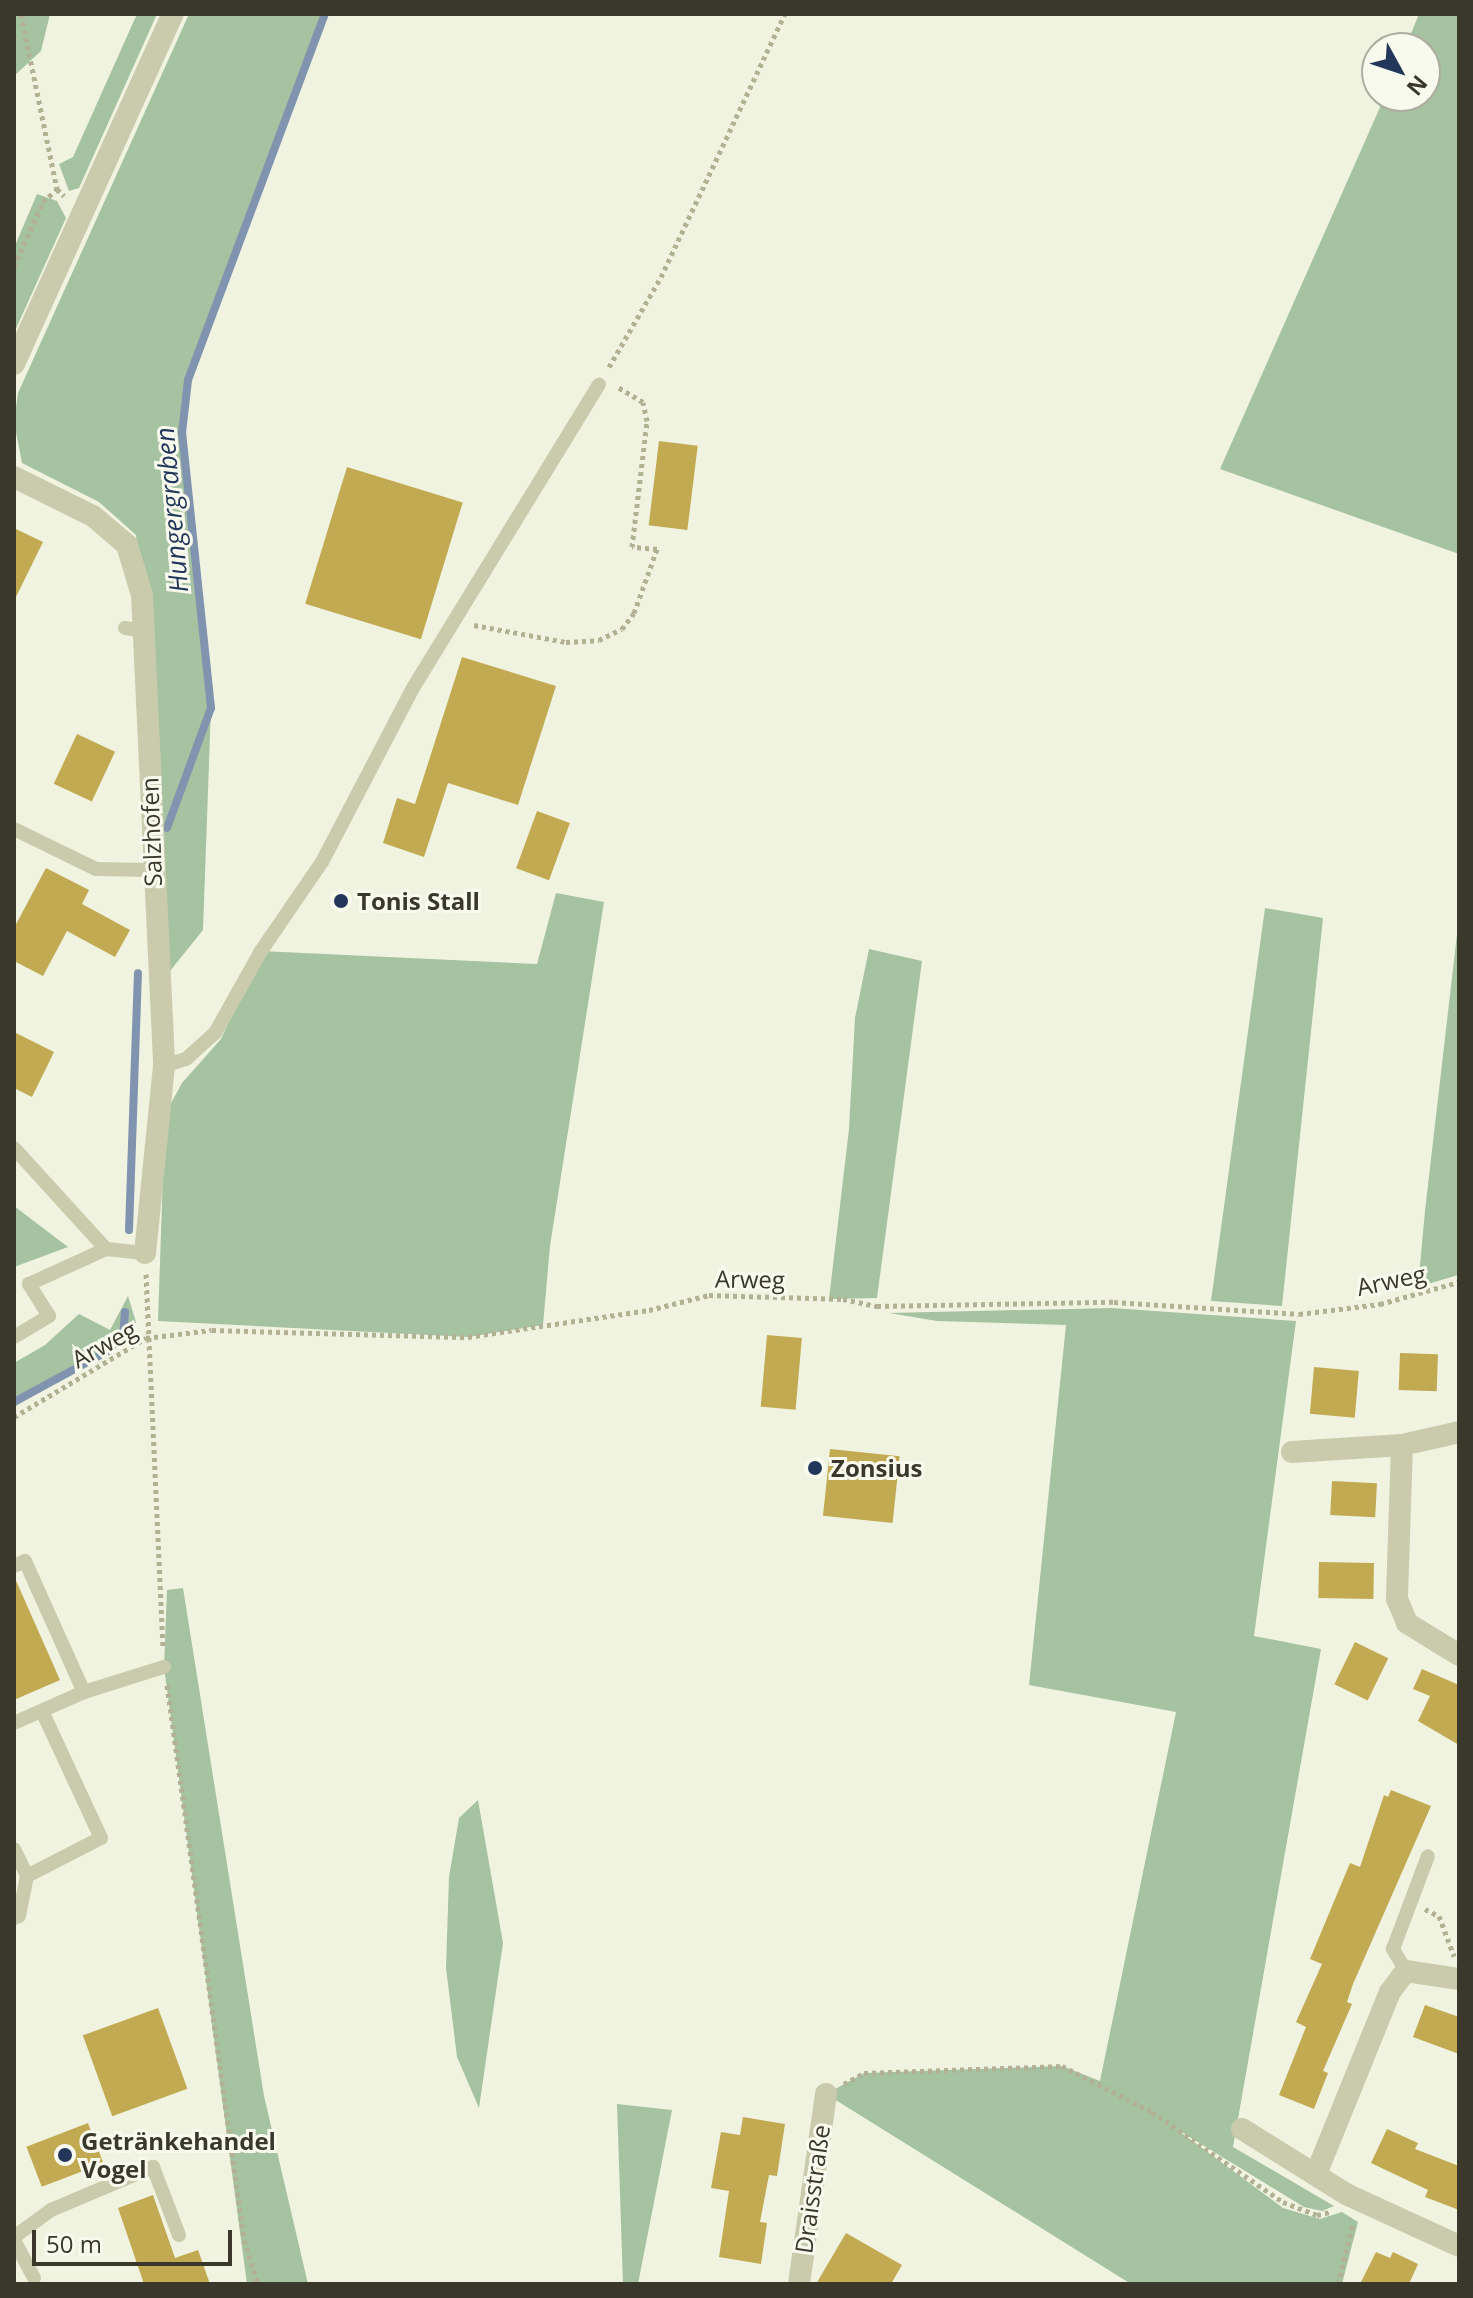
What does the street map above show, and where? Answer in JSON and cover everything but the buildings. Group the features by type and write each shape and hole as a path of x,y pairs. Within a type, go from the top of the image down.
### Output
{"street":[{"path":"14,364 173,14"},
{"name":"Salzhofen","path":"14,477 93,516 127,545 142,595 135,629 164,1066 145,1253"},
{"path":"1292,1452 1402,1445 1459,1432"},
{"path":"1402,1445 1397,1599 1407,1623 1459,1655"},
{"path":"1316,2174 1390,1992 1406,1971 1459,1979"},
{"name":"Draisstraße","path":"799,2284 826,2094"},
{"path":"1242,2129 1353,2197 1459,2246"}],"lane":[{"path":"164,1066 186,1059 215,1033 261,951 322,862 455,622 599,384"},
{"path":"14,829 96,869 151,870"},
{"path":"14,1148 106,1249"},
{"path":"14,1337 49,1316 29,1284 106,1249 145,1253"},
{"path":"14,1566 25,1561 84,1692"},
{"path":"14,1723 84,1692 164,1667"},
{"path":"27,1876 101,1838 42,1711"},
{"path":"14,1849 27,1876 19,1916 14,1918"},
{"path":"1406,1971 1393,1949 1428,1856"},
{"path":"34,2278 14,2238 51,2210 153,2167 179,2235"}],"path":[{"path":"14,267 43,202 57,189 21,14"},
{"path":"455,622 566,642 599,640 622,629 634,613 657,549 632,547 647,421 643,402 629,389 599,384 661,277 785,14"},
{"path":"145,1253 146,1338 164,1667 244,2240 258,2284"},
{"name":"Arweg","path":"14,1417 146,1338 212,1330 468,1337 649,1310 709,1295 843,1299 877,1306 1114,1302 1299,1314 1380,1304 1459,1282"},
{"path":"1410,1902 1439,1916 1459,1967"},
{"path":"826,2094 864,2073 1062,2066 1152,2112 1291,2205 1317,2215 1335,2211 1353,2197"},
{"path":"1338,2284 1353,2197"}],"green space":[{"path":"14,14 50,14 41,51 14,76"},
{"path":"137,14 157,14 79,188 69,191 59,164 73,157"},
{"path":"189,14 325,14 188,380 182,433 211,708 203,930 170,971 136,535 99,502 22,463 14,422 18,393"},
{"path":"1419,14 1459,14 1459,554 1220,469 1378,112 1441,112 1441,32 1412,32"},
{"path":"37,194 57,201 66,218 14,333 14,248"},
{"path":"556,893 604,902 550,1246 543,1325 468,1337 158,1321 165,1114 182,1083 221,1039 261,951 537,964"},
{"path":"1265,908 1323,918 1282,1306 1211,1301"},
{"path":"1459,917 1458,1275 1418,1287 1425,1211"},
{"path":"869,949 922,961 877,1298 829,1299 849,1129 855,1018"},
{"path":"14,1206 68,1247 14,1267"},
{"path":"128,1296 136,1322 126,1342 14,1407 14,1363 45,1345 79,1314 110,1330"},
{"path":"1112,1308 1296,1321 1254,1636 1321,1649 1233,2147 1334,2206 1322,2211 1304,2207 1175,2128 1283,2208 1320,2219 1342,2212 1358,2222 1342,2284 1131,2284 826,2094 864,2073 1062,2066 1100,2081 1176,1712 1029,1685 1066,1325 937,1321 889,1313"},
{"path":"183,1588 264,2096 308,2284 247,2284 164,1667 167,1590"},
{"path":"478,1800 503,1943 479,2108 457,2057 446,1968 449,1877 459,1818"},
{"path":"617,2104 672,2110 638,2284 623,2284"}],"waterway":[{"name":"Hungergraben","path":"167,828 211,708 182,433 188,380 325,14"},
{"name":"Hungergraben","path":"129,1230 138,973"},
{"name":"Hungergraben","path":"14,1402 108,1351 123,1335 125,1312"}],"place":[{"name":"Tonis Stall","path":"341,901"},
{"name":"Zonsius","path":"815,1468"},
{"name":"Getränkehandel Vogel","path":"65,2155"}]}
